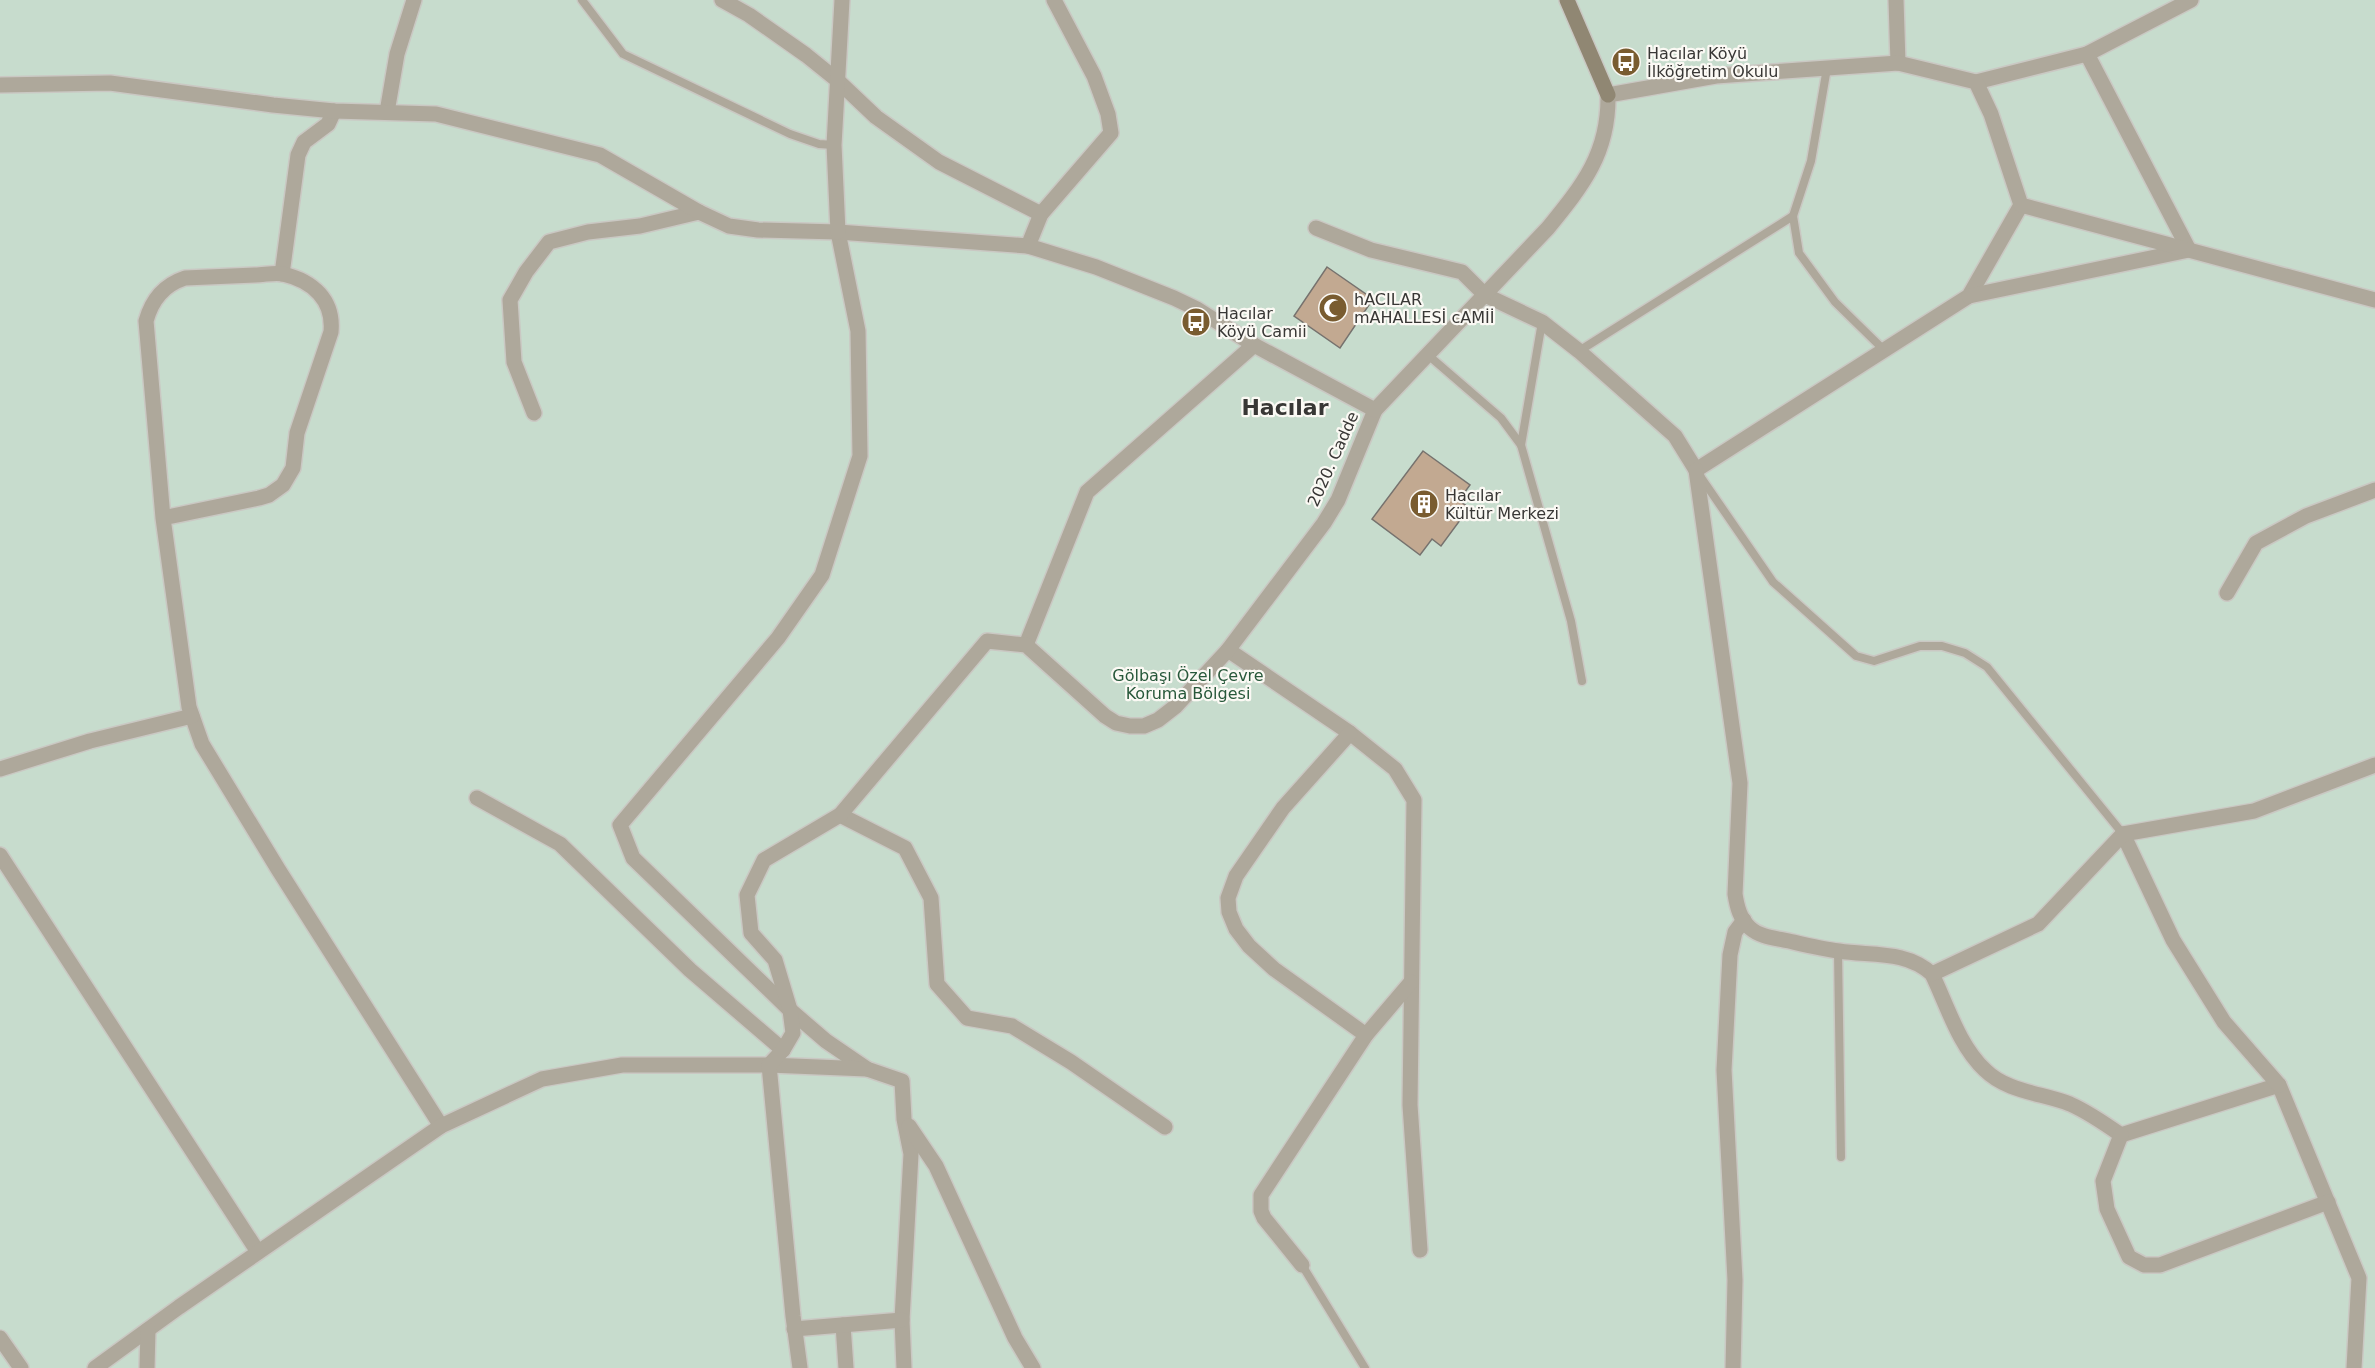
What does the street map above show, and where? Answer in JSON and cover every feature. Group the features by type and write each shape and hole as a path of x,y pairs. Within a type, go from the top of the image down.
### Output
{"main road":[{"path":"1567,0 1608,94"}],"street":[{"path":"387,112 397,54 414,0"},
{"path":"722,0 777,35 837,80 876,117 939,162 1041,214"},
{"path":"842,0 834,145 838,232 858,332 860,456 822,575 778,638 620,825 633,858 790,1010 826,1041 867,1069 902,1081 904,1119 911,1154 903,1320 904,1368"},
{"path":"1028,246 1041,214 1111,133 1108,114 1094,76 1054,0"},
{"path":"1896,0 1898,63"},
{"path":"1608,94 1716,76 1898,63 1976,82 2087,54 2191,0"},
{"path":"2087,54 2189,250"},
{"path":"1969,296 2021,206 1991,114 1976,82"},
{"path":"0,85 110,83 334,111 436,114 600,155 699,212 729,226 758,230 838,232 1028,246 1096,267 1174,298 1254,345 1375,410"},
{"name":"2020. Cadde","path":"1026,645 1105,716 1116,723 1144,726 1158,720 1176,706 1228,650 1324,523 1338,500 1375,410 1548,228 1585,180 1594,165 1607,127 1608,94"},
{"path":"282,274 298,155 304,142 328,124 334,111"},
{"path":"2021,206 2375,300"},
{"path":"534,414 514,362 510,300 526,272 549,242 588,232 640,226 699,212"},
{"path":"1316,228 1371,250 1462,272 1485,295 1542,322 1579,351 1675,436 1696,470 1740,783 1735,894 1737,908 1750,928 1763,936 1838,951 1897,956 1913,961 1932,974 1969,1052 1986,1072 2011,1086 2069,1104 2098,1119 2121,1135"},
{"path":"1696,470 1969,296 2189,250"},
{"path":"163,518 269,495 287,480 293,468 297,433 331,332 332,323 328,306 318,291 310,285 282,274 185,278 161,292 149,310 146,321 163,518 189,707 202,744 290,889 441,1126"},
{"path":"800,1368 794,1329 769,1065 783,1050 793,1033 790,1010 775,960 752,933 747,895 764,860 840,815 987,641 1026,645 1087,492 1254,345"},
{"path":"2227,592 2256,543 2306,516 2375,490"},
{"path":"1228,650 1350,733 1395,769 1414,800 1410,1105 1420,1250"},
{"path":"0,769 90,741 192,716"},
{"path":"1350,733 1282,808 1236,876 1228,898 1229,912 1236,929 1249,946 1274,969 1366,1035"},
{"path":"1932,974 2038,924 2123,834 2254,811 2375,765"},
{"path":"477,798 560,843 690,970 783,1050"},
{"path":"840,815 905,848 931,898 937,984 967,1018 1012,1026 1071,1062 1165,1127"},
{"path":"2123,834 2173,940 2224,1022 2279,1085 2359,1278 2354,1368"},
{"path":"0,855 258,1252"},
{"path":"1733,1368 1735,1280 1724,1070 1730,955 1735,932 1744,920"},
{"path":"1302,1265 1264,1218 1261,1211 1261,1195 1366,1035 1412,982"},
{"path":"95,1368 441,1126 542,1079 622,1065 769,1065 867,1069"},
{"path":"2121,1135 2279,1085"},
{"path":"904,1119 936,1166 1015,1338 1033,1368"},
{"path":"2121,1135 2103,1181 2107,1209 2129,1257 2144,1265 2160,1265 2328,1202"},
{"path":"794,1329 903,1320"},
{"path":"843,1325 846,1368"},
{"path":"147,1330 147,1368"},
{"path":"0,1338 21,1368"}],"lane":[{"path":"582,0 623,54 790,134 819,144 834,145"},
{"path":"1827,68 1810,161 1793,216 1799,253 1835,302 1884,350"},
{"path":"1579,351 1793,216"},
{"path":"1521,445 1542,322"},
{"path":"1428,355 1501,418 1521,445 1571,621 1582,681"},
{"path":"1696,470 1773,582 1856,656 1874,661 1920,646 1942,646 1965,653 1987,667 2123,834"},
{"path":"1838,951 1842,1157"},
{"path":"1302,1265 1365,1368"}],"green space":[{"name":"Gölbaşı Özel Çevre Koruma Bölgesi","path":"0,0 2375,0 2375,1368 0,1368"}],"building":[{"name":"hACILAR mAHALLESİ cAMİİ","path":"1327,267 1373,299 1340,348 1294,316"},
{"name":"Hacılar Kültür Merkezi","path":"1423,451 1470,485 1459,500 1469,508 1441,546 1432,539 1420,555 1372,519"}],"place":[{"name":"Hacılar Köyü İlköğretim Okulu","path":"1626,62"},
{"name":"hACILAR mAHALLESİ cAMİİ","path":"1333,308"},
{"name":"Hacılar Köyü Camii","path":"1196,322"},
{"name":"Hacılar Kültür Merkezi","path":"1424,504"}],"district":[{"name":"Hacılar","path":"1285,407"}]}
